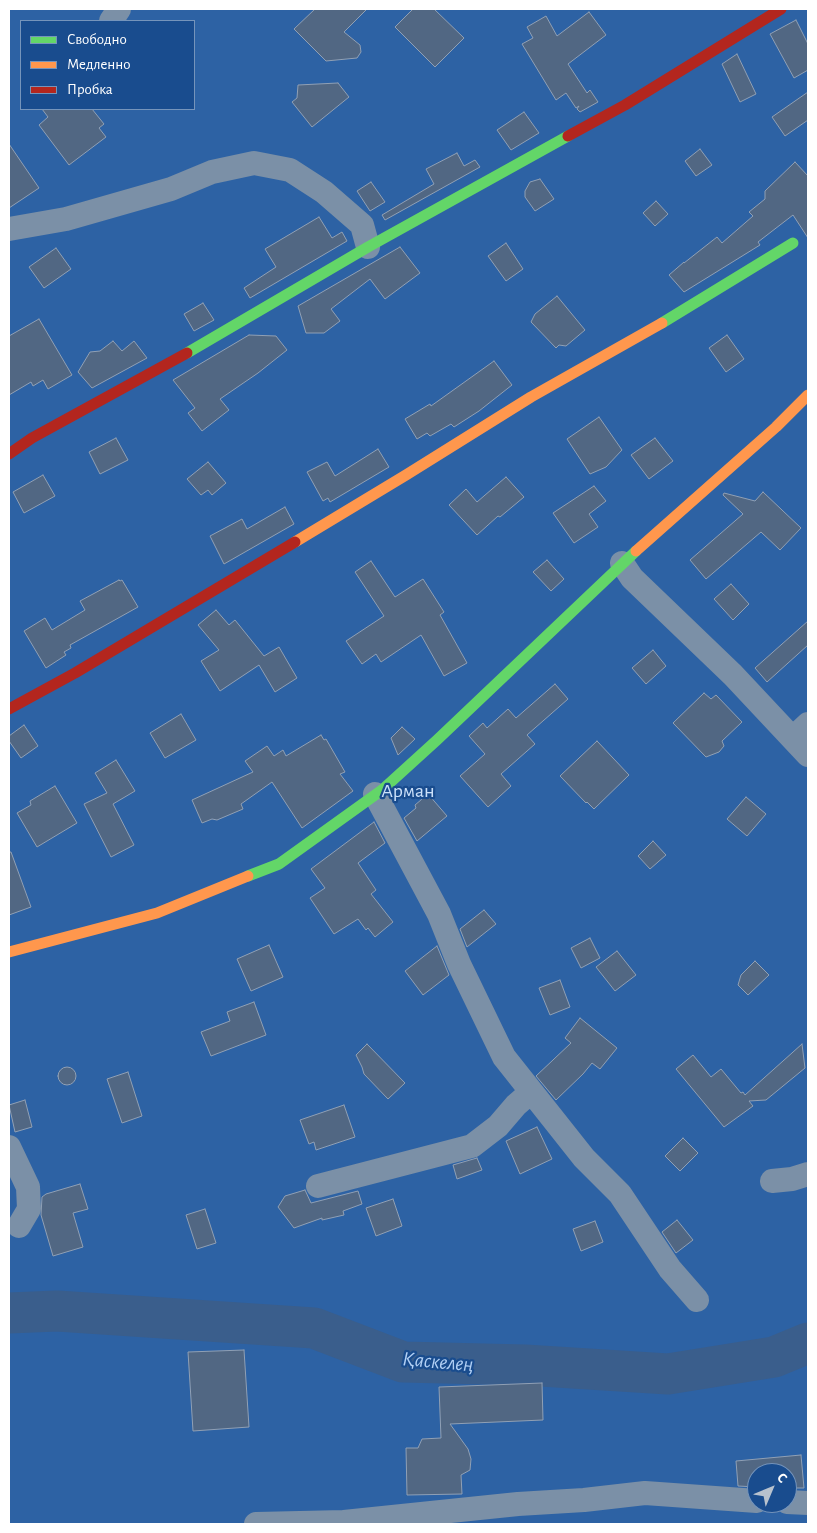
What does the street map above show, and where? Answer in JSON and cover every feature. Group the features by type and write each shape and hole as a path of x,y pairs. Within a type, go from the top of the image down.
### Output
{"street":[{"path":"112,20 119,9"},
{"path":"9,454 32,438 155,372 368,247 626,105 780,9"},
{"path":"9,229 66,219 170,190 212,172 254,163 290,170 324,192 362,225 368,247"},
{"path":"9,709 74,673 398,480 531,397 656,327 794,243"},
{"path":"9,952 157,913 279,864 376,794 437,740 622,563 776,427 808,395"},
{"path":"622,563 632,578 803,739"},
{"path":"376,794 439,914 459,964 504,1057 584,1158 620,1194 670,1269 697,1300"},
{"path":"318,1186 472,1146 498,1126 516,1105 531,1092"},
{"path":"9,1147 28,1187 28,1210 18,1226"},
{"path":"772,1182 808,1174"},
{"path":"256,1524 344,1523 518,1504 584,1500 645,1493 747,1500"}],"green space":[{"name":"Арман","path":"9,9 808,9 808,1524 9,1524"}],"building":[{"path":"315,9 367,9 344,32 360,45 361,52 357,58 326,61 294,29"},
{"path":"413,9 434,9 464,38 435,67 395,27"},
{"path":"589,12 606,35 568,64 587,93 590,90 598,102 580,112 577,109 579,106 576,108 566,93 556,100 522,44 533,38 527,27 546,16 557,36"},
{"path":"796,20 808,44 808,70 794,78 770,34"},
{"path":"737,54 756,94 740,102 722,64"},
{"path":"338,83 349,97 312,127 292,102 297,98 298,85"},
{"path":"808,92 808,120 785,136 772,117"},
{"path":"43,110 93,110 104,124 99,128 106,137 69,165 39,125 48,117"},
{"path":"524,112 539,133 511,150 497,130"},
{"path":"9,144 39,188 9,208"},
{"path":"700,149 712,165 696,176 685,161"},
{"path":"457,153 464,166 475,160 480,167 385,220 382,215 434,184 426,169"},
{"path":"795,162 808,176 808,238 793,215 758,242 760,245 684,292 669,275 717,237 722,243 753,216 749,212 765,199 765,191"},
{"path":"540,179 554,199 535,211 525,197 525,191 530,182"},
{"path":"371,182 385,202 370,211 357,191"},
{"path":"656,201 668,214 655,226 643,213"},
{"path":"319,217 332,238 342,232 347,241 250,298 244,288 276,267 265,249"},
{"path":"506,243 523,269 506,281 488,256"},
{"path":"400,247 420,273 385,299 370,279 331,309 340,321 324,333 306,333 298,306"},
{"path":"56,248 71,269 44,288 29,267"},
{"path":"557,296 585,330 566,346 559,345 556,348 531,322 535,314"},
{"path":"203,303 214,320 194,331 184,314"},
{"path":"39,319 72,375 48,389 43,380 33,386 31,382 9,395 9,336"},
{"path":"249,335 276,336 287,350 220,399 229,410 202,431 188,413 195,408 173,380"},
{"path":"727,335 744,359 726,372 709,348"},
{"path":"113,341 122,351 134,341 147,358 92,388 78,372 90,352 100,351"},
{"path":"494,361 512,385 479,411 454,427 451,424 430,436 427,433 417,439 405,419 430,404 431,406"},
{"path":"599,417 622,450 606,467 590,474 567,439"},
{"path":"116,438 128,460 100,474 89,452"},
{"path":"655,438 673,461 649,479 631,455"},
{"path":"378,449 389,467 330,502 328,498 323,501 307,472 327,462 335,476"},
{"path":"208,462 226,483 212,495 208,490 201,495 187,479"},
{"path":"43,475 55,496 24,513 13,492"},
{"path":"506,477 524,497 500,517 498,516 477,535 449,505 466,489 477,502"},
{"path":"594,486 606,501 589,514 598,527 574,543 553,513"},
{"path":"763,492 801,528 780,550 761,532 706,579 690,560 743,514 723,495 724,493 755,501"},
{"path":"285,507 294,524 224,564 210,536 242,519 247,529"},
{"path":"547,560 564,579 551,591 533,572"},
{"path":"371,561 395,597 423,579 444,612 440,615 467,663 444,676 421,635 381,662 376,654 362,664 346,641 384,616 355,572"},
{"path":"122,580 138,607 70,645 71,648 64,652 66,655 46,668 24,631 45,618 52,630 85,610 80,601"},
{"path":"731,584 749,604 733,620 714,599"},
{"path":"216,610 229,625 235,620 264,656 279,647 297,678 275,692 259,665 220,691 201,661 219,650 198,625"},
{"path":"808,621 808,645 767,682 755,668"},
{"path":"653,650 666,666 646,684 632,668"},
{"path":"555,684 568,699 527,735 535,744 501,774 511,786 488,807 460,776 485,754 469,736 483,723 487,728 508,709 516,718"},
{"path":"704,693 711,699 716,695 742,722 722,741 724,746 719,752 706,757 673,723"},
{"path":"181,714 196,740 165,758 150,733"},
{"path":"24,725 38,746 21,758 9,741 9,736"},
{"path":"402,727 415,739 398,755 391,738"},
{"path":"321,735 324,740 326,739 345,772 340,774 353,791 302,828 272,782 241,804 243,809 217,820 212,819 202,823 192,800 253,772 245,761 267,746 274,756 283,750 286,756"},
{"path":"597,741 629,775 594,809 560,776"},
{"path":"116,760 135,791 113,804 134,845 111,857 84,804 107,793 95,773"},
{"path":"55,786 77,823 37,847 17,813 31,805 30,801"},
{"path":"428,794 447,816 417,841 404,818"},
{"path":"746,797 766,814 747,836 727,819"},
{"path":"374,822 385,843 358,863 376,890 371,894 393,922 375,937 368,928 366,930 358,919 334,934 310,898 325,888 311,869"},
{"path":"653,841 666,855 650,869 638,856"},
{"path":"9,852 11,852 31,907 9,915"},
{"path":"484,910 496,924 467,947 460,929"},
{"path":"590,938 600,958 581,968 571,948"},
{"path":"269,945 283,977 251,991 237,959"},
{"path":"437,946 449,975 423,995 405,971"},
{"path":"617,951 636,975 615,991 596,967"},
{"path":"755,961 769,975 748,995 738,985 741,975"},
{"path":"560,980 570,1007 550,1015 539,988"},
{"path":"254,1002 266,1035 211,1056 201,1032 230,1021 227,1012"},
{"path":"580,1018 617,1048 600,1069 592,1063 556,1100 536,1076 571,1043 565,1038"},
{"path":"367,1044 405,1083 388,1099 364,1074 356,1055"},
{"path":"802,1044 805,1068 766,1100 749,1101 753,1106 724,1127 676,1069 693,1055 711,1077 721,1069 741,1093 743,1092 745,1095"},
{"path":"63,1067 71,1067 76,1072 74,1083 63,1085 58,1080 58,1072"},
{"path":"128,1072 142,1116 122,1123 107,1079"},
{"path":"25,1100 32,1127 15,1132 9,1105"},
{"path":"344,1105 355,1137 316,1150 314,1142 309,1144 300,1120"},
{"path":"537,1127 552,1159 520,1174 506,1141"},
{"path":"683,1138 698,1153 680,1171 665,1156"},
{"path":"477,1158 482,1170 457,1179 453,1165"},
{"path":"80,1184 88,1209 73,1213 83,1247 53,1256 41,1215 42,1197 46,1194"},
{"path":"305,1190 311,1203 358,1191 362,1204 343,1211 344,1215 322,1220 322,1218 294,1228 278,1207 285,1196"},
{"path":"393,1199 402,1226 376,1236 366,1208"},
{"path":"205,1209 216,1243 197,1249 186,1215"},
{"path":"677,1220 693,1240 676,1253 662,1232"},
{"path":"595,1221 603,1242 581,1251 573,1229"},
{"path":"244,1350 249,1427 193,1431 188,1352"},
{"path":"542,1383 543,1420 450,1424 468,1449 471,1459 470,1470 461,1475 462,1494 407,1495 406,1448 418,1448 422,1439 441,1438 439,1387"},
{"path":"801,1455 804,1488 797,1488 797,1463 747,1463 747,1486 738,1486 736,1461"}],"waterway":[{"name":"Қаскелең","path":"9,1313 57,1311 314,1328 403,1362 525,1365 668,1374 774,1357 808,1343"}],"traffic: fast":[{"path":"187,353 368,247 568,136"},
{"path":"662,323 793,243"},
{"path":"248,876 279,864 382,790 636,551"}],"traffic: slow":[{"path":"295,542 531,397 662,323"},
{"path":"636,551 776,427 808,395"},
{"path":"9,952 157,913 248,876"}],"traffic: jam":[{"path":"568,136 625,105 781,9"},
{"path":"9,454 32,438 187,353"},
{"path":"9,709 75,673 295,542"}]}
